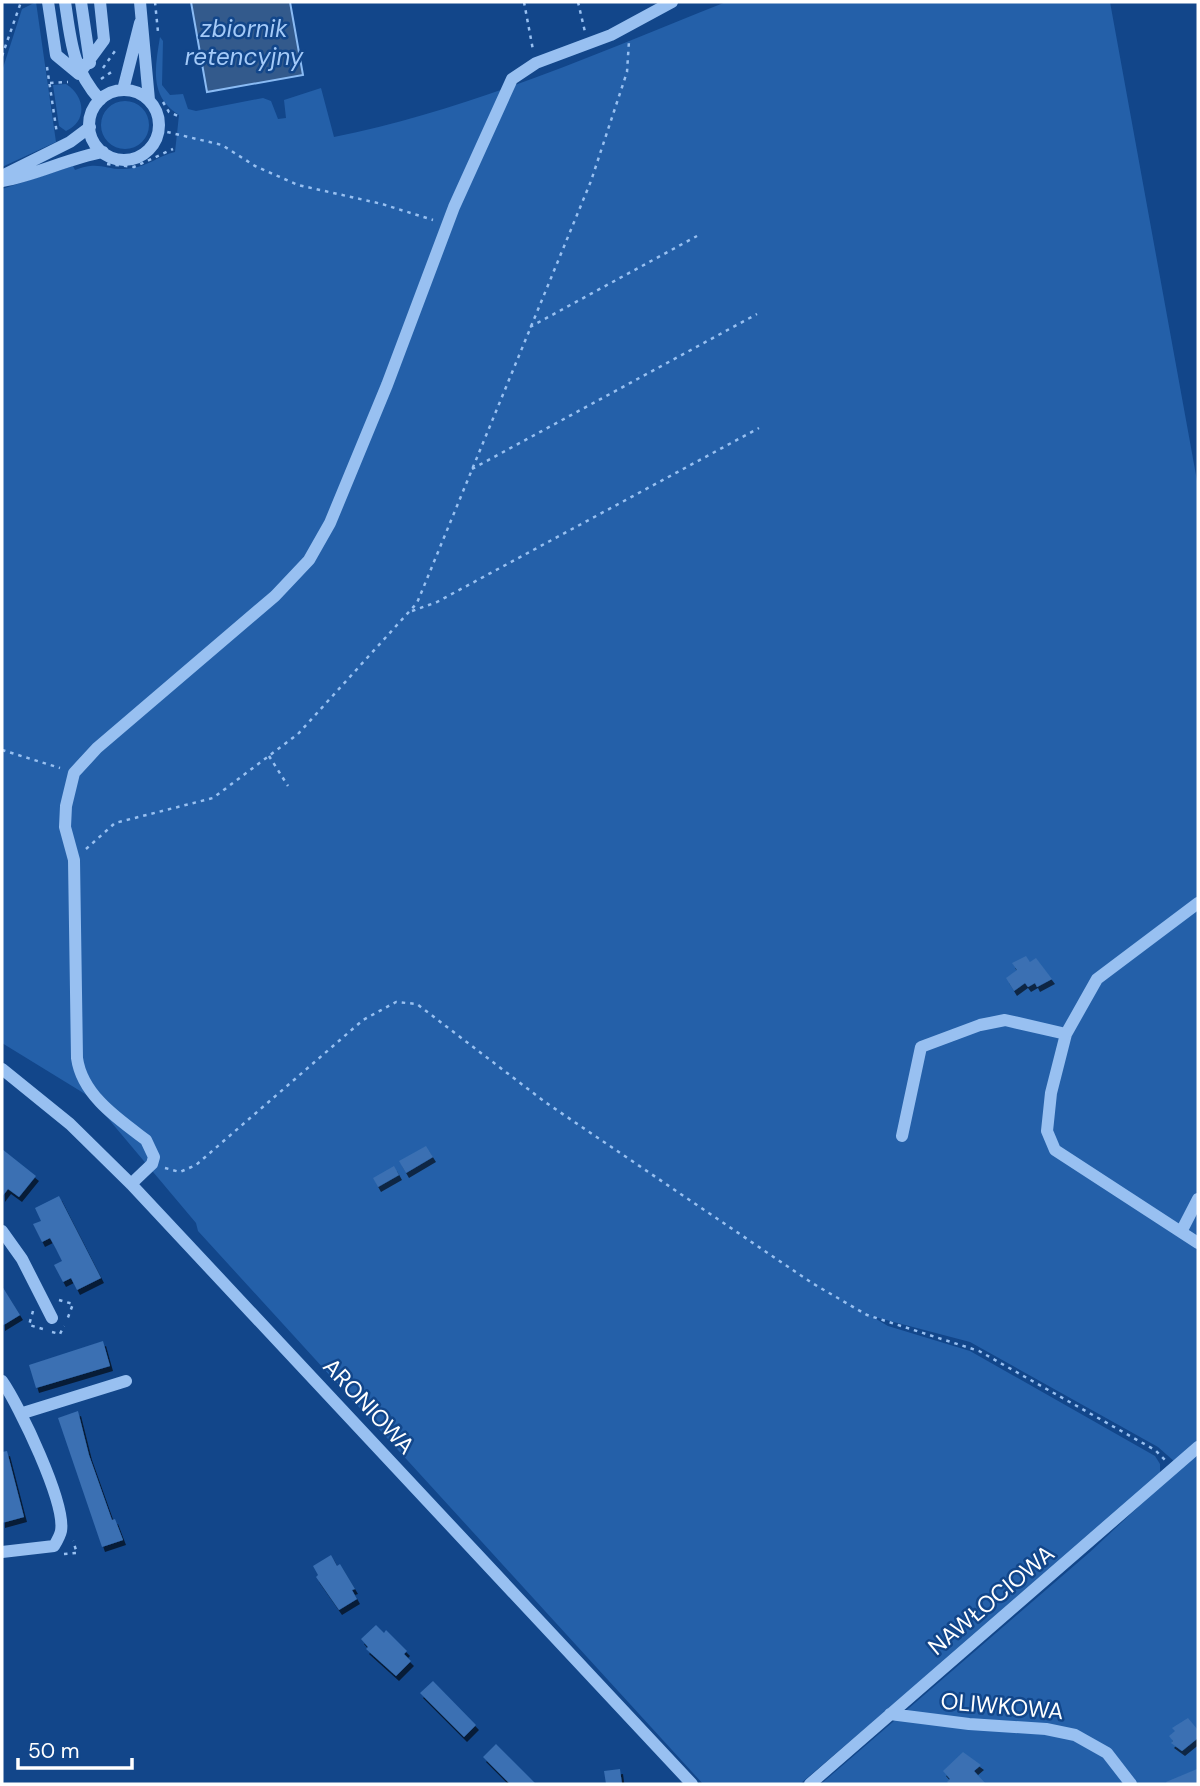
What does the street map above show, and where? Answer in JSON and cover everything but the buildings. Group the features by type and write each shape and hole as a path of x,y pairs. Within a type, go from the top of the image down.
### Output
{"street":[{"path":"48,2 56,55 76,80 100,100"},
{"path":"65,2 76,80"},
{"path":"81,2 90,63"},
{"path":"76,80 104,40 100,2"},
{"path":"2,181 37,174 78,158 102,156 120,159 139,156 151,148 159,130 158,116 149,100 140,2"},
{"path":"131,1184 152,1164 152,1149 146,1140 95,1096 78,1067 74,860 65,827 68,790 74,772 97,748 275,596 309,560 330,523 387,385 447,225 512,79 536,64 587,42 611,35 672,2"},
{"path":"123,90 141,20"},
{"path":"102,156 90,127 92,113 100,100 123,90 136,92 149,100"},
{"path":"2,176 70,142 90,127"},
{"path":"1198,903 1097,979 1066,1034 1051,1093 1047,1131 1055,1150 1198,1243"},
{"path":"902,1136 921,1047 980,1024 1005,1020 1066,1034"},
{"name":"ARONIOWA","path":"2,1069 70,1124 131,1184 692,1784"},
{"path":"1181,1232 1198,1199"},
{"path":"2,1231 22,1259 52,1318"},
{"path":"2,1381 23,1413 61,1520 61,1531 54,1546 2,1552"},
{"path":"23,1413 126,1381"},
{"name":"NAWŁOCIOWA","path":"810,1784 1198,1447"},
{"name":"OLIWKOWA","path":"890,1714 969,1724 1046,1729 1076,1735 1107,1753 1131,1784"}],"path":[{"path":"2,56 21,2"},
{"path":"523,2 536,64"},
{"path":"578,2 587,42"},
{"path":"74,860 115,823 213,798 298,734 417,603 599,157 627,72 630,24"},
{"path":"98,81 122,65"},
{"path":"66,134 57,134 50,83 76,80"},
{"path":"159,130 222,145 255,166 298,185 382,204 447,225"},
{"path":"102,156 120,167 134,167 173,149"},
{"path":"530,327 697,236"},
{"path":"472,469 757,314"},
{"path":"409,612 437,602 759,428"},
{"path":"2,750 74,772"},
{"path":"269,756 288,786"},
{"path":"152,1164 180,1172 196,1165 363,1020 396,1002 417,1004 545,1102 812,1283 867,1315 960,1342 1001,1362 1155,1450 1173,1471"}],"shaded area":[{"path":"36,2 56,142 2,167 2,71 22,9"},
{"path":"726,2 1110,2 1198,486 1198,1441 1175,1462 1158,1447 970,1342 871,1316 888,1326 970,1351 1155,1456 1160,1464 1160,1477 800,1784 703,1784 198,1231 196,1223 90,1097 2,1043 2,189 73,166 75,170 92,166 133,168 175,152 179,115 163,99 156,80 160,37 163,41 162,85 170,95 183,94 188,109 196,111 263,98 271,101 278,119 286,118 284,100 321,88 334,137 385,126 484,96"},
{"path":"66,84 77,95 81,115 73,127 66,131 59,126 53,85"},
{"path":"125,101 134,102 142,108 148,116 148,134 142,142 134,148 125,149 116,148 108,142 102,134 101,125 102,116 108,108 116,102"},
{"path":"1198,1451 1198,1784 821,1784 1090,1552"}],"water":[{"name":"zbiornik retencyjny","path":"191,2 290,2 303,75 207,92"}]}
